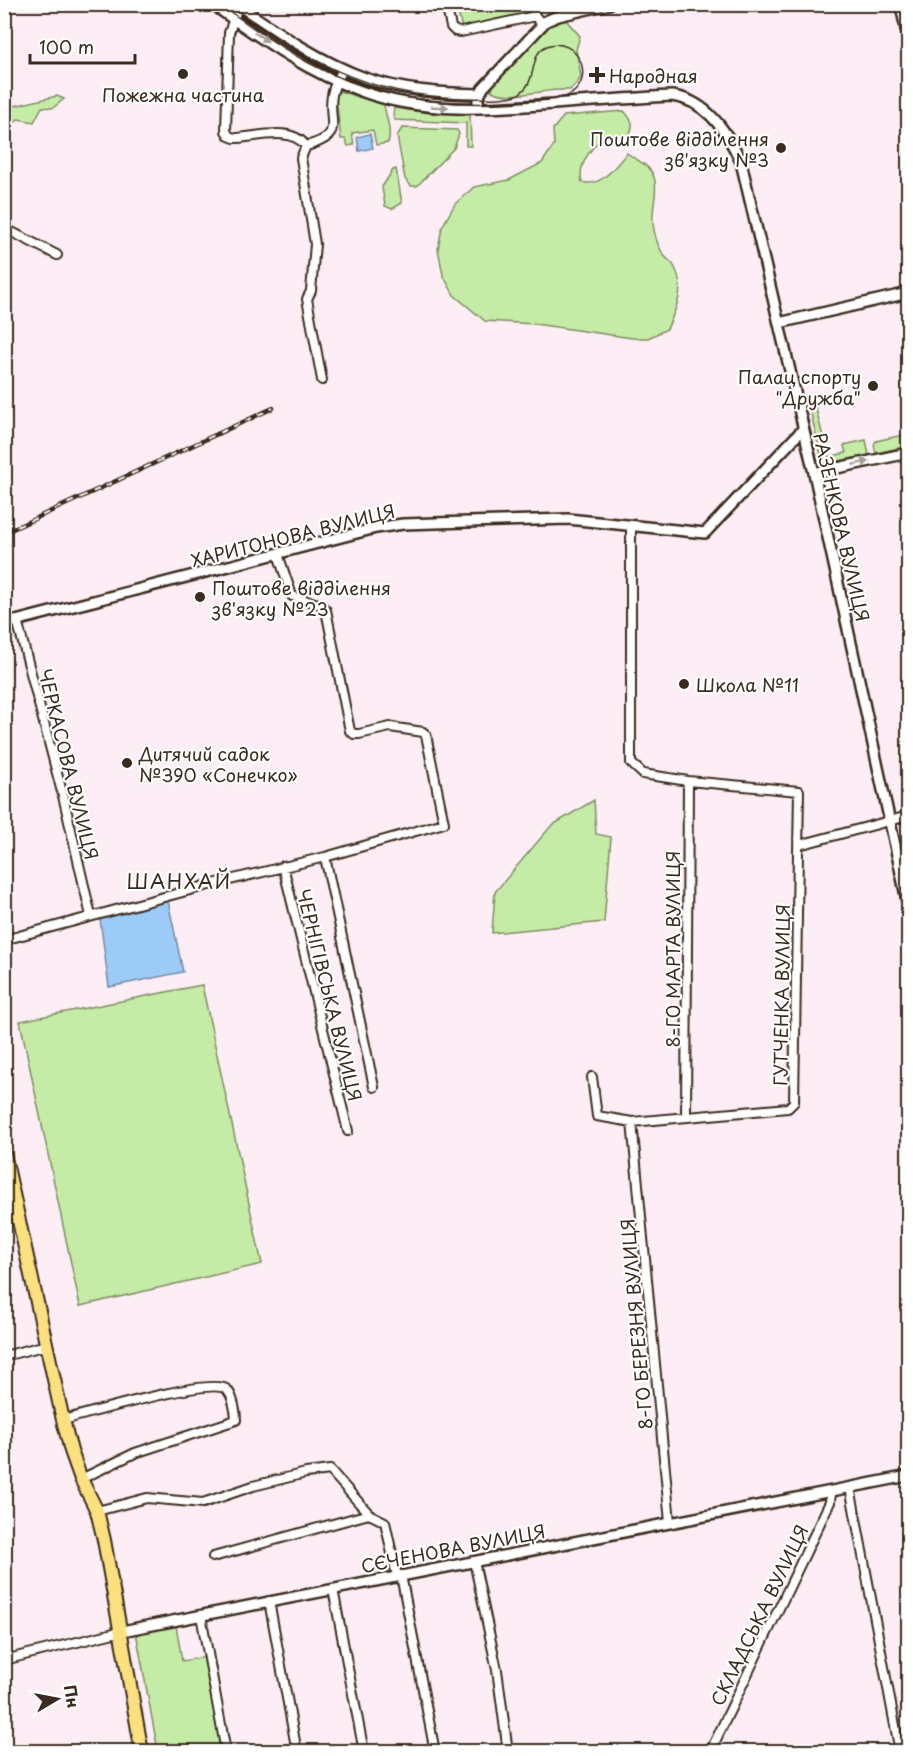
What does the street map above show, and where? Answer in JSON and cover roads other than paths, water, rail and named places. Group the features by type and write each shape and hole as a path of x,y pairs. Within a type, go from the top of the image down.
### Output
{"main road":[{"path":"901,4 909,36"},
{"path":"4,1153 63,1420 81,1479 96,1511 104,1540 142,1752"}],"street":[{"name":"РАЗЕНКОВА ВУЛИЦЯ","path":"212,4 306,66 337,82 363,92 409,104 478,108 672,96 695,103 722,129 734,145 741,162 814,473 909,905"},
{"path":"446,4 451,27 461,32 535,16"},
{"path":"533,4 535,16 542,24"},
{"path":"478,108 480,94 542,24 558,16 609,4"},
{"path":"322,380 307,298 312,291 315,244 302,162 306,146 303,141 287,135 234,138 226,131 229,33 237,5 311,53 367,79 411,90 480,94"},
{"path":"306,146 323,141 329,135 332,122 331,98 343,69"},
{"path":"4,228 57,255"},
{"path":"778,323 909,293"},
{"name":"ХАРИТОНОВА ВУЛИЦЯ","path":"4,624 376,528 402,524 568,519 705,532 803,429"},
{"path":"814,473 909,453"},
{"path":"631,526 631,763 643,774 688,782"},
{"path":"4,940 324,857 444,823 426,735 416,730 390,727 359,734 351,731 326,610 321,605 292,596 278,554"},
{"name":"ЧЕРКАСОВА ВУЛИЦЯ","path":"16,620 64,800 91,916"},
{"name":"ГУТЧЕНКА ВУЛИЦЯ","path":"592,1077 597,1116 632,1122 788,1108 794,1102 800,791 688,782"},
{"name":"8-ГО МАРТА ВУЛИЦЯ","path":"686,1117 688,782"},
{"path":"799,845 909,816"},
{"name":"ЧЕРНІГІВСЬКА ВУЛИЦЯ","path":"324,857 374,1087"},
{"name":"ЧЕРНІГІВСЬКА ВУЛИЦЯ","path":"283,866 348,1131"},
{"name":"8-ГО БЕРЕЗНЯ ВУЛИЦЯ","path":"632,1122 670,1522"},
{"path":"4,1356 47,1346"},
{"path":"63,1420 172,1392 218,1387 230,1394 236,1420 135,1453 81,1479"},
{"path":"96,1511 147,1498 203,1503 253,1486 306,1473 330,1470 369,1514 385,1522 399,1575 435,1752"},
{"name":"СЄЧЕНОВА ВУЛИЦЯ","path":"4,1660 122,1631 269,1601 909,1476"},
{"path":"850,1487 900,1752"},
{"name":"СКЛАДСЬКА ВУЛИЦЯ","path":"710,1752 830,1502 831,1491"},
{"path":"213,1557 369,1514"},
{"path":"474,1561 497,1670 508,1752"},
{"path":"333,1589 364,1752"},
{"path":"269,1601 297,1752"},
{"path":"201,1615 226,1752"}],"water":[{"path":"370,134 373,148 359,151 357,137"},
{"path":"168,901 183,972 109,987 100,919"}],"tram line":[{"path":"219,4 307,62 358,84 410,98 464,103 549,100 571,94 581,82 583,74 579,58 567,47 559,44 543,48 535,60 529,83 517,95 510,97 427,96 394,90 338,71 284,42 228,4"}],"railway":[{"path":"4,533 273,408"}],"place":[{"name":"Пожежна частина","path":"183,74"},
{"name":"Народная","path":"597,75"},
{"name":"Поштове відділення зв'язку №3","path":"781,148"},
{"name":"Палац спорту \"Дружба\"","path":"873,386"},
{"name":"Поштове відділення зв'язку №23","path":"200,597"},
{"name":"Школа №11","path":"684,684"},
{"name":"Дитячий садок №390 «Сонечко»","path":"127,763"}],"district":[{"name":"ШАНХАЙ","path":"179,881"}]}
